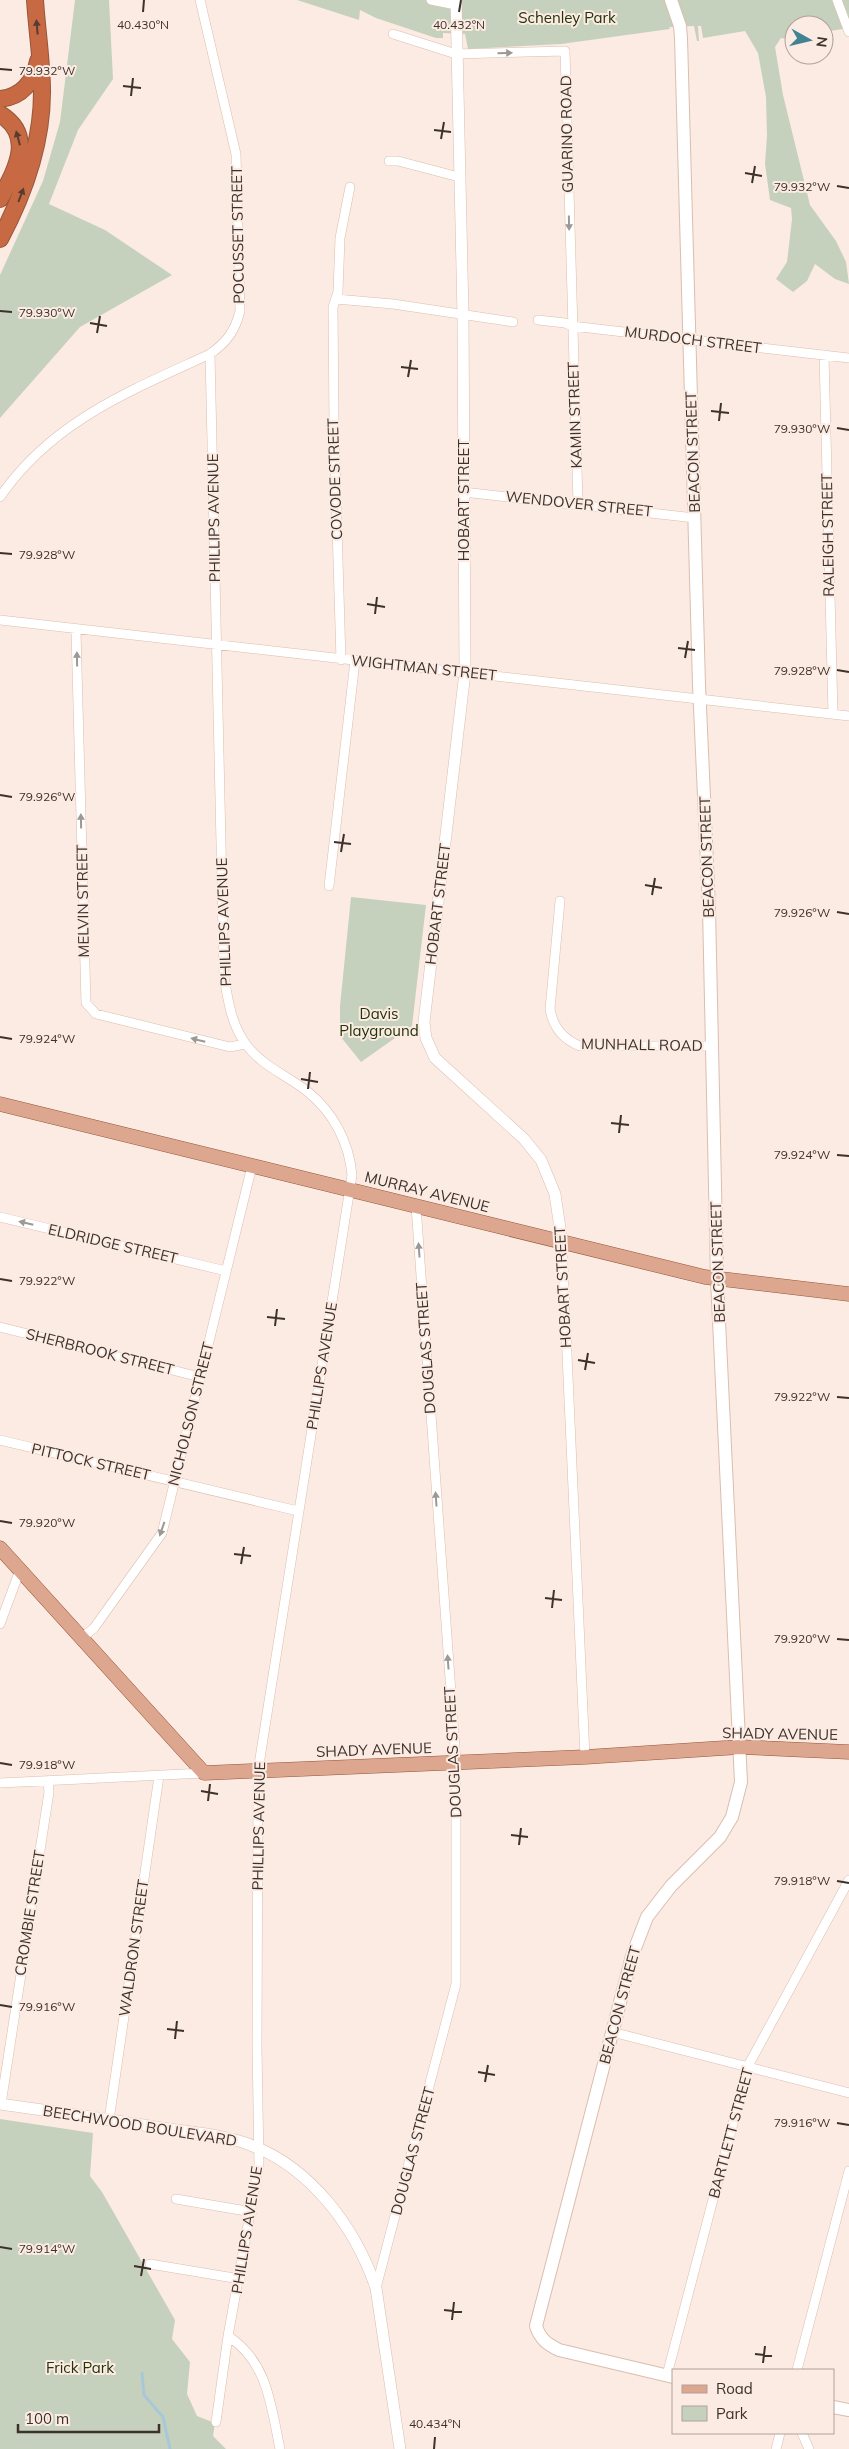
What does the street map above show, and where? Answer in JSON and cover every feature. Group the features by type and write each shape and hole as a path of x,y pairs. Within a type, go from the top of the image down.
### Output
{"highway":[{"path":"0,239 21,197 35,149 42,94 35,0"},
{"path":"0,99 11,97 26,88 34,76 39,54"},
{"path":"0,114 8,119 16,130 20,149 16,170 0,199"}],"main road":[{"name":"BEACON STREET","path":"670,2376 559,2350 546,2343 539,2335 536,2326 632,1956 647,1917 671,1886 720,1837 732,1817 741,1782 717,1279 712,1046 681,38 680,26 671,0"},
{"name":"MURRAY AVENUE","path":"0,1104 717,1279 849,1294"},
{"path":"0,1548 204,1773"},
{"name":"SHADY AVENUE","path":"204,1773 586,1757 740,1747 849,1752"},
{"path":"834,2408 849,2410"}],"street":[{"name":"POCUSSET STREET","path":"0,497 30,458 65,428 103,404 210,354 224,344 236,326 240,312 236,154 200,0"},
{"path":"431,0 456,2"},
{"path":"837,0 849,32"},
{"name":"HOBART STREET","path":"456,2 463,315 465,672 424,1022 426,1038 435,1058 524,1139 541,1160 555,1194 562,1242 586,1757"},
{"path":"393,34 456,54"},
{"name":"GUARINO ROAD","path":"456,54 565,51 572,326"},
{"path":"389,161 398,160 459,177"},
{"name":"COVODE STREET","path":"341,660 334,426 333,307 336,299 340,238 350,187"},
{"path":"336,299 393,304 513,322"},
{"name":"MURDOCH STREET","path":"538,320 565,323 572,326 849,358"},
{"name":"KAMIN STREET","path":"572,326 578,504"},
{"name":"PHILLIPS AVENUE","path":"210,354 224,977 230,1010 245,1044 259,1060 308,1092 334,1120 350,1157 352,1175 258,1771 258,2174 228,2336 216,2422"},
{"name":"RALEIGH STREET","path":"824,355 833,714"},
{"name":"WENDOVER STREET","path":"463,492 695,518"},
{"name":"WIGHTMAN STREET","path":"0,620 76,631 465,672 849,716"},
{"name":"MELVIN STREET","path":"76,631 86,1004 96,1014 230,1048 245,1044"},
{"path":"329,886 355,661"},
{"name":"MUNHALL ROAD","path":"560,902 550,1009 552,1021 565,1038 580,1046 712,1046"},
{"name":"NICHOLSON STREET","path":"82,1638 94,1628 162,1533 252,1166"},
{"name":"DOUGLAS STREET","path":"376,2288 456,1984 456,1762 416,1206"},
{"name":"ELDRIDGE STREET","path":"0,1217 226,1271"},
{"name":"SHERBROOK STREET","path":"0,1327 200,1377"},
{"name":"PITTOCK STREET","path":"0,1440 298,1512"},
{"path":"0,1624 20,1570"},
{"path":"0,1783 204,1773"},
{"name":"WALDRON STREET","path":"109,2120 159,1776"},
{"name":"CROMBIE STREET","path":"0,2104 49,1792 48,1781"},
{"name":"BARTLETT STREET","path":"670,2376 748,2066 849,1880"},
{"path":"612,2032 849,2093"},
{"name":"BEECHWOOD BOULEVARD","path":"0,2104 211,2135 248,2144 295,2171 326,2200 355,2240 368,2265 376,2288 400,2449"},
{"path":"797,2369 849,2171"},
{"path":"176,2199 252,2212"},
{"path":"150,2264 240,2278"},
{"path":"228,2336 240,2344 252,2356 267,2384 280,2449"},
{"path":"776,2449 780,2434"},
{"path":"802,2434 809,2449"}],"green space":[{"path":"75,0 109,0 113,79 78,130 49,204 105,230 172,275 80,327 0,418 0,275 43,181 60,122"},
{"name":"Schenley Park","path":"297,0 849,0 849,28 834,30 834,15 784,15 784,38 781,38 775,47 783,95 810,205 836,241 846,262 849,284 835,279 815,264 807,281 793,292 776,279 787,262 792,219 791,208 770,200 765,164 767,136 766,97 758,53 745,31 703,38 701,26 698,26 699,41 697,41 694,26 669,27 670,29 561,44 468,49 465,34 443,33 443,38 436,38 376,18 360,10 359,20"},
{"name":"Davis Playground","path":"351,897 426,905 412,1026 361,1062 340,1036 340,1006"},
{"name":"Frick Park","path":"0,2119 93,2133 90,2176 102,2192 175,2320 172,2339 190,2362 187,2394 197,2416 215,2423 213,2436 226,2449 0,2449"}],"waterway":[{"path":"142,2373 144,2395 163,2417 170,2449"}]}
